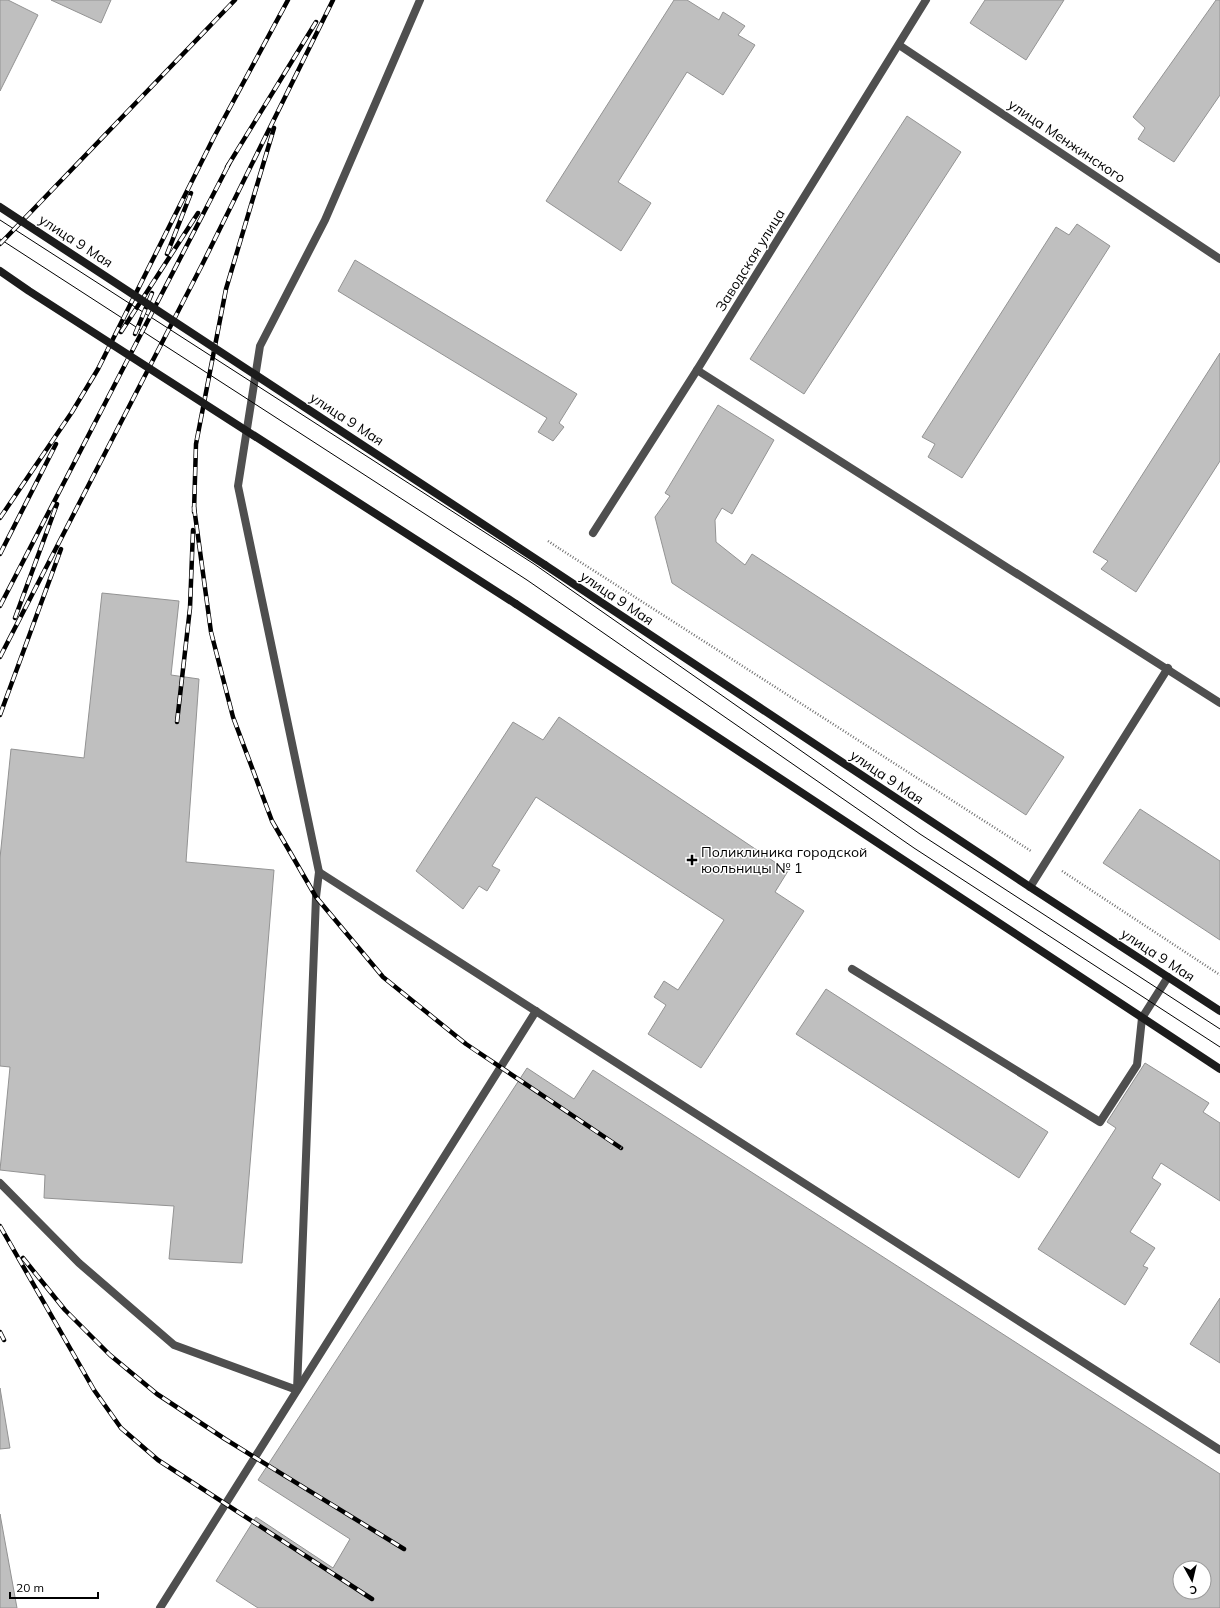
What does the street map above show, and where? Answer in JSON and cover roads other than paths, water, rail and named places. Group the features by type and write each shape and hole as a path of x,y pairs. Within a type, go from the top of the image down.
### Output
{"main road":[{"name":"улица 9 Мая","path":"0,207 1220,1011"},
{"path":"0,271 35,296 516,604 1220,1069"}],"street":[{"path":"297,1390 316,905 319,872 238,486 260,346 325,220 420,0"},
{"name":"Заводская улица","path":"593,533 697,370 926,0"},
{"name":"улица Менжинского","path":"899,44 1220,259"},
{"path":"697,370 1168,668 1220,703"},
{"path":"1030,887 1168,668"},
{"path":"319,872 1220,1450"},
{"path":"852,968 1100,1122 1137,1065 1142,1018 1168,977"},
{"path":"160,1608 536,1011"},
{"path":"0,1183 79,1263 174,1345 297,1390"}],"tram line":[{"path":"0,220 534,564 920,834 1220,1029"},
{"path":"0,239 527,580 914,848 1220,1047"}],"railway":[{"path":"0,244 235,0"},
{"path":"0,518 72,412 98,369 214,137 288,0"},
{"path":"0,657 203,263 333,0"},
{"path":"227,167 316,22"},
{"path":"194,512 196,444 226,289 274,128"},
{"path":"0,606 229,164"},
{"path":"167,254 191,193"},
{"path":"121,332 198,213"},
{"path":"135,334 152,293"},
{"path":"0,554 56,444"},
{"path":"15,618 57,504"},
{"path":"194,507 211,632 233,717 272,821 316,897 383,977 466,1044 621,1148"},
{"path":"177,722 190,608 193,530"},
{"path":"0,715 61,549"},
{"path":"0,1226 94,1390 121,1428 158,1460 372,1599"},
{"path":"23,1258 65,1310 110,1355 157,1394 225,1439 404,1549"},
{"path":"0,1332 4,1340"}],"place":[{"name":"Поликлиника городской юольницы № 1","path":"692,860"}]}
